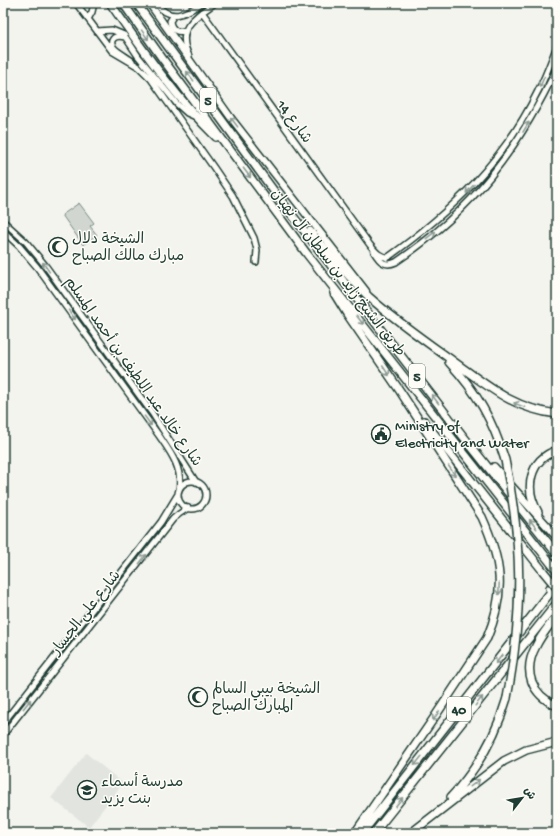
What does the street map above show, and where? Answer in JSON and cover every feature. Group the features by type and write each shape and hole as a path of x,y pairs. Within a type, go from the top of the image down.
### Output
{"highway":[{"name":"5","path":"110,3 164,79 198,118 232,153"},
{"name":"طريق الشيخ زايد بن سلطان آل نهيان","path":"123,3 307,254 557,571"},
{"name":"طريق الشيخ زايد بن سلطان آل نهيان","path":"136,3 279,198 463,436 557,554"},
{"path":"141,3 150,22"},
{"path":"279,198 349,276 370,297 428,343 508,400 534,410 557,414"},
{"path":"327,279 340,303 400,391 482,517 492,539 497,559 499,578 499,594 493,624 487,638 355,833"},
{"path":"411,833 446,802 464,783 473,771 496,731 507,698 517,632 520,592 515,512 506,460 495,430 476,395 462,376 428,343"},
{"path":"400,391 557,588"},
{"path":"463,436 479,451 557,537"},
{"path":"550,529 534,504 530,492 530,484 537,464 546,455 557,450"},
{"path":"537,609 557,576"},
{"name":"40","path":"362,833 557,584"},
{"name":"40","path":"374,833 557,603"},
{"path":"557,615 535,647 529,674 533,685 540,695 557,706"},
{"path":"411,833 504,761 526,750 557,742"}],"main road":[{"path":"149,3 197,71 267,165 363,286 370,297"}],"street":[{"path":"76,3 114,53 138,67"},
{"path":"88,19 92,12 94,3"},
{"path":"155,3 162,10 174,15 185,14 202,3"},
{"path":"197,71 184,40 186,30 192,20 215,3"},
{"name":"شارع 14","path":"202,12 370,244 380,256 389,257"},
{"path":"174,15 170,23 173,29 179,32 186,30"},
{"path":"97,31 115,30 126,37 138,56 177,104 187,113 198,118"},
{"path":"126,37 115,37 112,41 112,45 114,48 130,58 155,84 214,168 232,196 254,238 257,250 256,262"},
{"path":"557,46 538,91 514,133 497,157 459,200 413,240 389,257 386,260 388,264 396,262 437,230 464,206 503,162 542,99 557,68"},
{"path":"514,133 515,138 519,138"},
{"path":"497,157 501,158 503,162"},
{"name":"شارع خالد عبد اللطيف بن أحمد المسلم","path":"3,221 23,239 39,257 147,407 180,455 196,482"},
{"name":"شارع خالد عبد اللطيف بن أحمد المسلم","path":"3,231 33,262 160,437 173,458 180,474 179,492"},
{"path":"413,240 412,245 417,246"},
{"name":"شارع 14","path":"370,244 380,261 388,264"},
{"path":"95,348 99,348 102,344"},
{"path":"100,354 102,351 106,350"},
{"path":"173,458 180,455"},
{"path":"192,481 196,482 203,487 205,491 205,499 199,506 195,508 188,508 182,504 179,492 184,483 192,481"},
{"name":"شارع علي الجسار","path":"3,723 166,516 179,492"},
{"name":"شارع علي الجسار","path":"3,735 176,516 188,508"},
{"path":"147,540 153,545"},
{"path":"64,646 65,650 69,651"},
{"path":"59,652 63,653 65,657"}],"shaded area":[{"path":"79,203 94,223 90,226 97,235 83,245 62,215"},
{"name":"مدرسة أسماء بنت يزيد","path":"86,753 123,783 89,827 51,798"}],"place":[{"name":"الشيخة دلال مبارك مالك الصباح","path":"58,247"},
{"name":"Ministry of Electricity and Water","path":"381,434"},
{"name":"الشيخة بيبي السالم المبارك الصباح","path":"198,697"},
{"name":"مدرسة أسماء بنت يزيد","path":"87,790"}]}
